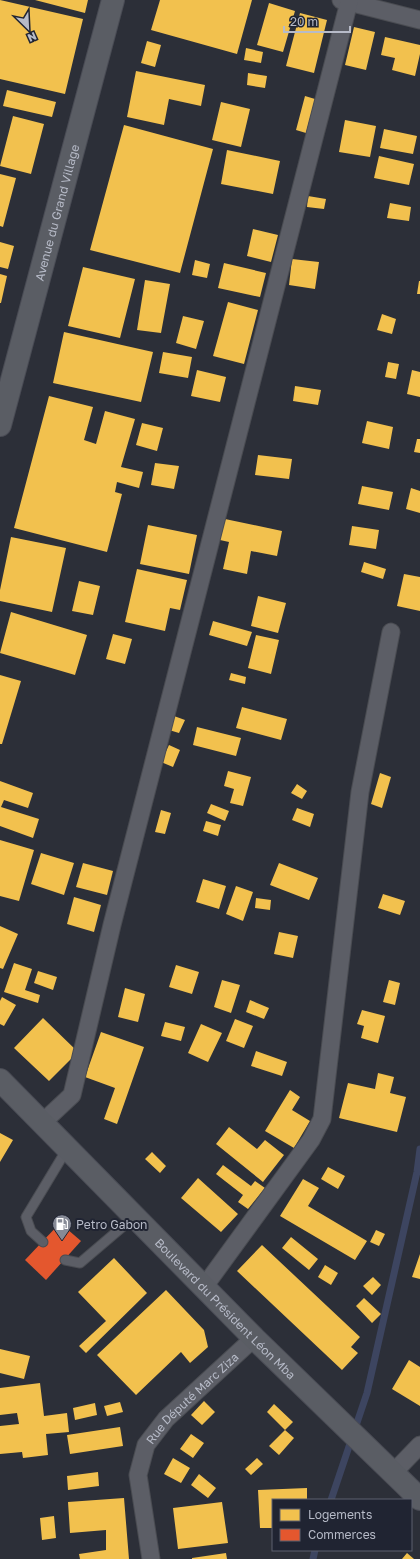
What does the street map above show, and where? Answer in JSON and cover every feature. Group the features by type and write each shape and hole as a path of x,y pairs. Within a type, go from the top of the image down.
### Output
{"street":[{"name":"Avenue du Grand Village","path":"0,425 113,0"},
{"path":"42,1123 72,1095 112,925 345,1 420,20"},
{"path":"204,1287 312,1140 322,1119 360,792 391,632"},
{"name":"Boulevard du Président Léon Mba","path":"0,1080 254,1338 420,1499"},
{"name":"Rue Député Marc Ziza","path":"151,1559 138,1475 146,1445 166,1419 254,1338"},
{"path":"393,1473 420,1445"}],"lane":[{"path":"43,1242 31,1231 26,1217 67,1149"},
{"path":"65,1260 80,1263 134,1217"}],"building: Logements":[{"path":"0,0 83,19 65,94 0,79"},
{"path":"35,0 88,0 85,13"},
{"path":"160,0 252,0 237,54 151,30"},
{"path":"269,3 295,11 283,52 257,45"},
{"path":"300,13 327,20 314,73 286,66"},
{"path":"354,27 375,32 366,70 345,65"},
{"path":"385,37 420,45 420,54 415,76 392,70 395,58 381,55"},
{"path":"147,41 161,45 155,67 141,63"},
{"path":"246,48 263,52 261,63 244,60"},
{"path":"136,71 205,85 201,106 169,99 164,125 127,117"},
{"path":"248,73 267,76 265,88 247,85"},
{"path":"7,90 56,102 52,117 3,106"},
{"path":"305,96 315,99 306,133 296,130"},
{"path":"221,102 250,109 241,147 212,140"},
{"path":"13,116 44,124 31,174 0,166"},
{"path":"345,120 376,126 370,157 339,152"},
{"path":"124,125 213,149 180,273 90,250"},
{"path":"384,129 417,136 413,154 380,148"},
{"path":"227,150 280,161 273,194 221,184"},
{"path":"379,156 414,164 409,185 374,178"},
{"path":"0,174 16,178 3,227 0,226"},
{"path":"308,196 326,199 324,209 307,207"},
{"path":"390,203 411,207 409,221 387,218"},
{"path":"253,229 278,235 271,262 247,256"},
{"path":"0,242 14,246 8,269 0,267"},
{"path":"292,259 319,262 315,289 289,285"},
{"path":"195,260 210,264 207,278 192,275"},
{"path":"224,263 266,273 260,297 218,288"},
{"path":"83,267 135,279 120,338 68,326"},
{"path":"0,274 7,276 1,303 0,303"},
{"path":"145,280 170,284 161,333 137,330"},
{"path":"419,281 420,294 417,294"},
{"path":"228,302 258,310 244,364 213,356"},
{"path":"382,314 396,319 392,334 377,330"},
{"path":"183,316 204,321 196,349 176,343"},
{"path":"64,332 153,352 141,402 53,383"},
{"path":"163,352 192,357 188,378 159,373"},
{"path":"388,362 399,364 396,379 385,377"},
{"path":"197,370 226,377 220,402 191,396"},
{"path":"412,370 420,372 420,397 407,394"},
{"path":"295,386 321,390 318,405 293,401"},
{"path":"49,396 93,407 84,440 96,444 105,411 135,419 121,467 143,472 139,488 117,482 115,492 122,494 107,552 14,528"},
{"path":"367,421 393,427 389,449 362,443"},
{"path":"142,423 163,428 157,451 136,445"},
{"path":"417,439 420,439 420,453 414,452"},
{"path":"258,455 292,459 289,479 255,475"},
{"path":"155,463 179,466 174,489 151,485"},
{"path":"362,486 393,492 389,510 358,504"},
{"path":"411,488 420,491 420,513 406,509"},
{"path":"225,519 282,531 277,556 251,551 247,574 223,569 229,542 220,540"},
{"path":"148,525 197,535 189,574 140,564"},
{"path":"352,526 379,530 376,549 349,545"},
{"path":"11,537 66,548 52,612 0,601 0,590"},
{"path":"364,562 386,569 383,579 361,572"},
{"path":"137,569 187,580 180,610 170,608 165,631 125,622"},
{"path":"404,574 420,577 420,611 397,606"},
{"path":"79,581 100,586 93,615 72,611"},
{"path":"258,596 286,603 278,633 251,626"},
{"path":"11,612 87,635 75,675 0,653"},
{"path":"213,621 252,632 247,646 209,635"},
{"path":"113,634 132,639 125,664 106,659"},
{"path":"256,635 279,640 271,674 248,668"},
{"path":"231,673 246,677 245,684 229,680"},
{"path":"0,675 21,681 2,744 0,744"},
{"path":"242,707 287,719 281,740 236,728"},
{"path":"174,716 185,720 179,733 169,730"},
{"path":"197,727 241,738 236,756 193,745"},
{"path":"169,745 180,750 173,767 161,762"},
{"path":"228,771 251,777 243,806 230,803 234,789 224,786"},
{"path":"380,773 391,777 382,808 371,804"},
{"path":"0,781 33,793 28,808 4,800 1,807 39,819 33,838 0,826"},
{"path":"297,784 307,791 302,799 291,793"},
{"path":"211,804 229,811 225,821 207,813"},
{"path":"297,808 314,814 310,827 292,820"},
{"path":"161,810 171,813 165,834 155,832"},
{"path":"206,821 221,825 218,836 203,831"},
{"path":"0,840 34,850 19,901 0,896"},
{"path":"41,853 74,863 64,895 31,884"},
{"path":"83,863 113,871 107,895 76,887"},
{"path":"279,863 318,878 309,900 270,885"},
{"path":"203,879 226,886 219,909 196,902"},
{"path":"236,886 253,892 243,921 226,914"},
{"path":"383,894 405,901 400,915 378,908"},
{"path":"74,897 101,905 94,932 67,924"},
{"path":"256,898 271,900 270,910 255,908"},
{"path":"0,926 18,934 3,969 0,968"},
{"path":"279,932 298,936 293,958 274,954"},
{"path":"14,963 32,969 25,990 40,995 38,1003 4,992"},
{"path":"176,965 199,972 192,994 169,987"},
{"path":"38,971 57,977 53,990 34,983"},
{"path":"222,980 240,985 231,1013 214,1007"},
{"path":"389,980 400,983 395,1005 383,1002"},
{"path":"125,988 145,994 138,1022 118,1017"},
{"path":"2,997 16,1005 4,1026 0,1024 0,1001"},
{"path":"250,1000 269,1008 264,1019 246,1012"},
{"path":"362,1010 385,1016 378,1043 361,1038 364,1026 357,1024"},
{"path":"43,1018 78,1052 49,1081 14,1048"},
{"path":"235,1019 253,1026 244,1048 226,1041"},
{"path":"165,1022 185,1027 181,1041 161,1036"},
{"path":"201,1024 222,1033 208,1062 188,1053"},
{"path":"101,1032 144,1047 117,1124 104,1119 115,1088 85,1077"},
{"path":"256,1051 287,1062 282,1076 251,1066"},
{"path":"378,1073 394,1077 390,1093 406,1097 397,1132 339,1118 348,1083 375,1089"},
{"path":"290,1090 300,1097 292,1110 310,1121 294,1148 265,1131"},
{"path":"229,1127 257,1149 265,1140 284,1155 263,1182 216,1144"},
{"path":"0,1133 13,1140 0,1162"},
{"path":"152,1152 166,1166 160,1173 145,1159"},
{"path":"223,1165 251,1186 255,1181 265,1188 248,1209 238,1202 243,1195 216,1174"},
{"path":"328,1167 345,1176 338,1189 321,1179"},
{"path":"198,1178 238,1214 221,1232 181,1198"},
{"path":"303,1179 319,1188 308,1206 367,1241 355,1260 280,1216"},
{"path":"376,1230 385,1234 379,1246 370,1242"},
{"path":"291,1237 318,1259 309,1270 282,1248"},
{"path":"262,1245 360,1337 351,1347 358,1353 342,1370 237,1271"},
{"path":"420,1254 420,1279 412,1277"},
{"path":"114,1258 147,1293 86,1353 79,1346 106,1321 78,1292"},
{"path":"325,1265 338,1273 331,1285 318,1277"},
{"path":"373,1277 381,1285 372,1295 363,1286"},
{"path":"166,1290 204,1330 208,1347 190,1363 181,1352 136,1395 97,1355"},
{"path":"364,1298 381,1314 372,1323 356,1306"},
{"path":"0,1349 30,1356 24,1379 0,1373"},
{"path":"409,1360 420,1367 420,1406 392,1389"},
{"path":"40,1383 44,1416 67,1413 69,1432 46,1434 48,1455 23,1458 22,1452 0,1454 0,1426 19,1424 17,1413 0,1415 0,1388"},
{"path":"204,1401 215,1412 202,1425 191,1415"},
{"path":"120,1402 123,1412 107,1416 104,1406"},
{"path":"95,1403 97,1415 75,1420 73,1408"},
{"path":"274,1404 293,1422 285,1430 267,1412"},
{"path":"120,1427 123,1446 70,1454 67,1435"},
{"path":"285,1430 294,1438 279,1455 269,1446"},
{"path":"191,1434 204,1443 193,1458 180,1449"},
{"path":"173,1458 190,1468 181,1483 164,1474"},
{"path":"257,1458 263,1464 251,1475 245,1469"},
{"path":"98,1472 99,1486 68,1490 67,1476"},
{"path":"199,1474 216,1488 208,1498 191,1485"},
{"path":"307,1488 307,1499 272,1499 272,1528 260,1528 258,1490"},
{"path":"124,1498 129,1559 80,1559 79,1554 106,1550 106,1530 70,1533 68,1502"},
{"path":"222,1502 228,1543 178,1549 173,1508"},
{"path":"54,1516 56,1538 42,1540 40,1518"},
{"path":"226,1553 227,1559 192,1559 192,1558"},
{"path":"407,1553 414,1559 402,1559"}],"building: Commerces":[{"path":"60,1223 81,1241 46,1280 25,1260"}],"waterway":[{"path":"331,1499 367,1393 417,1172 420,1149"},
{"path":"313,1559 315,1551"}],"place":[{"name":"Petro Gabon","path":"62,1241"}]}
